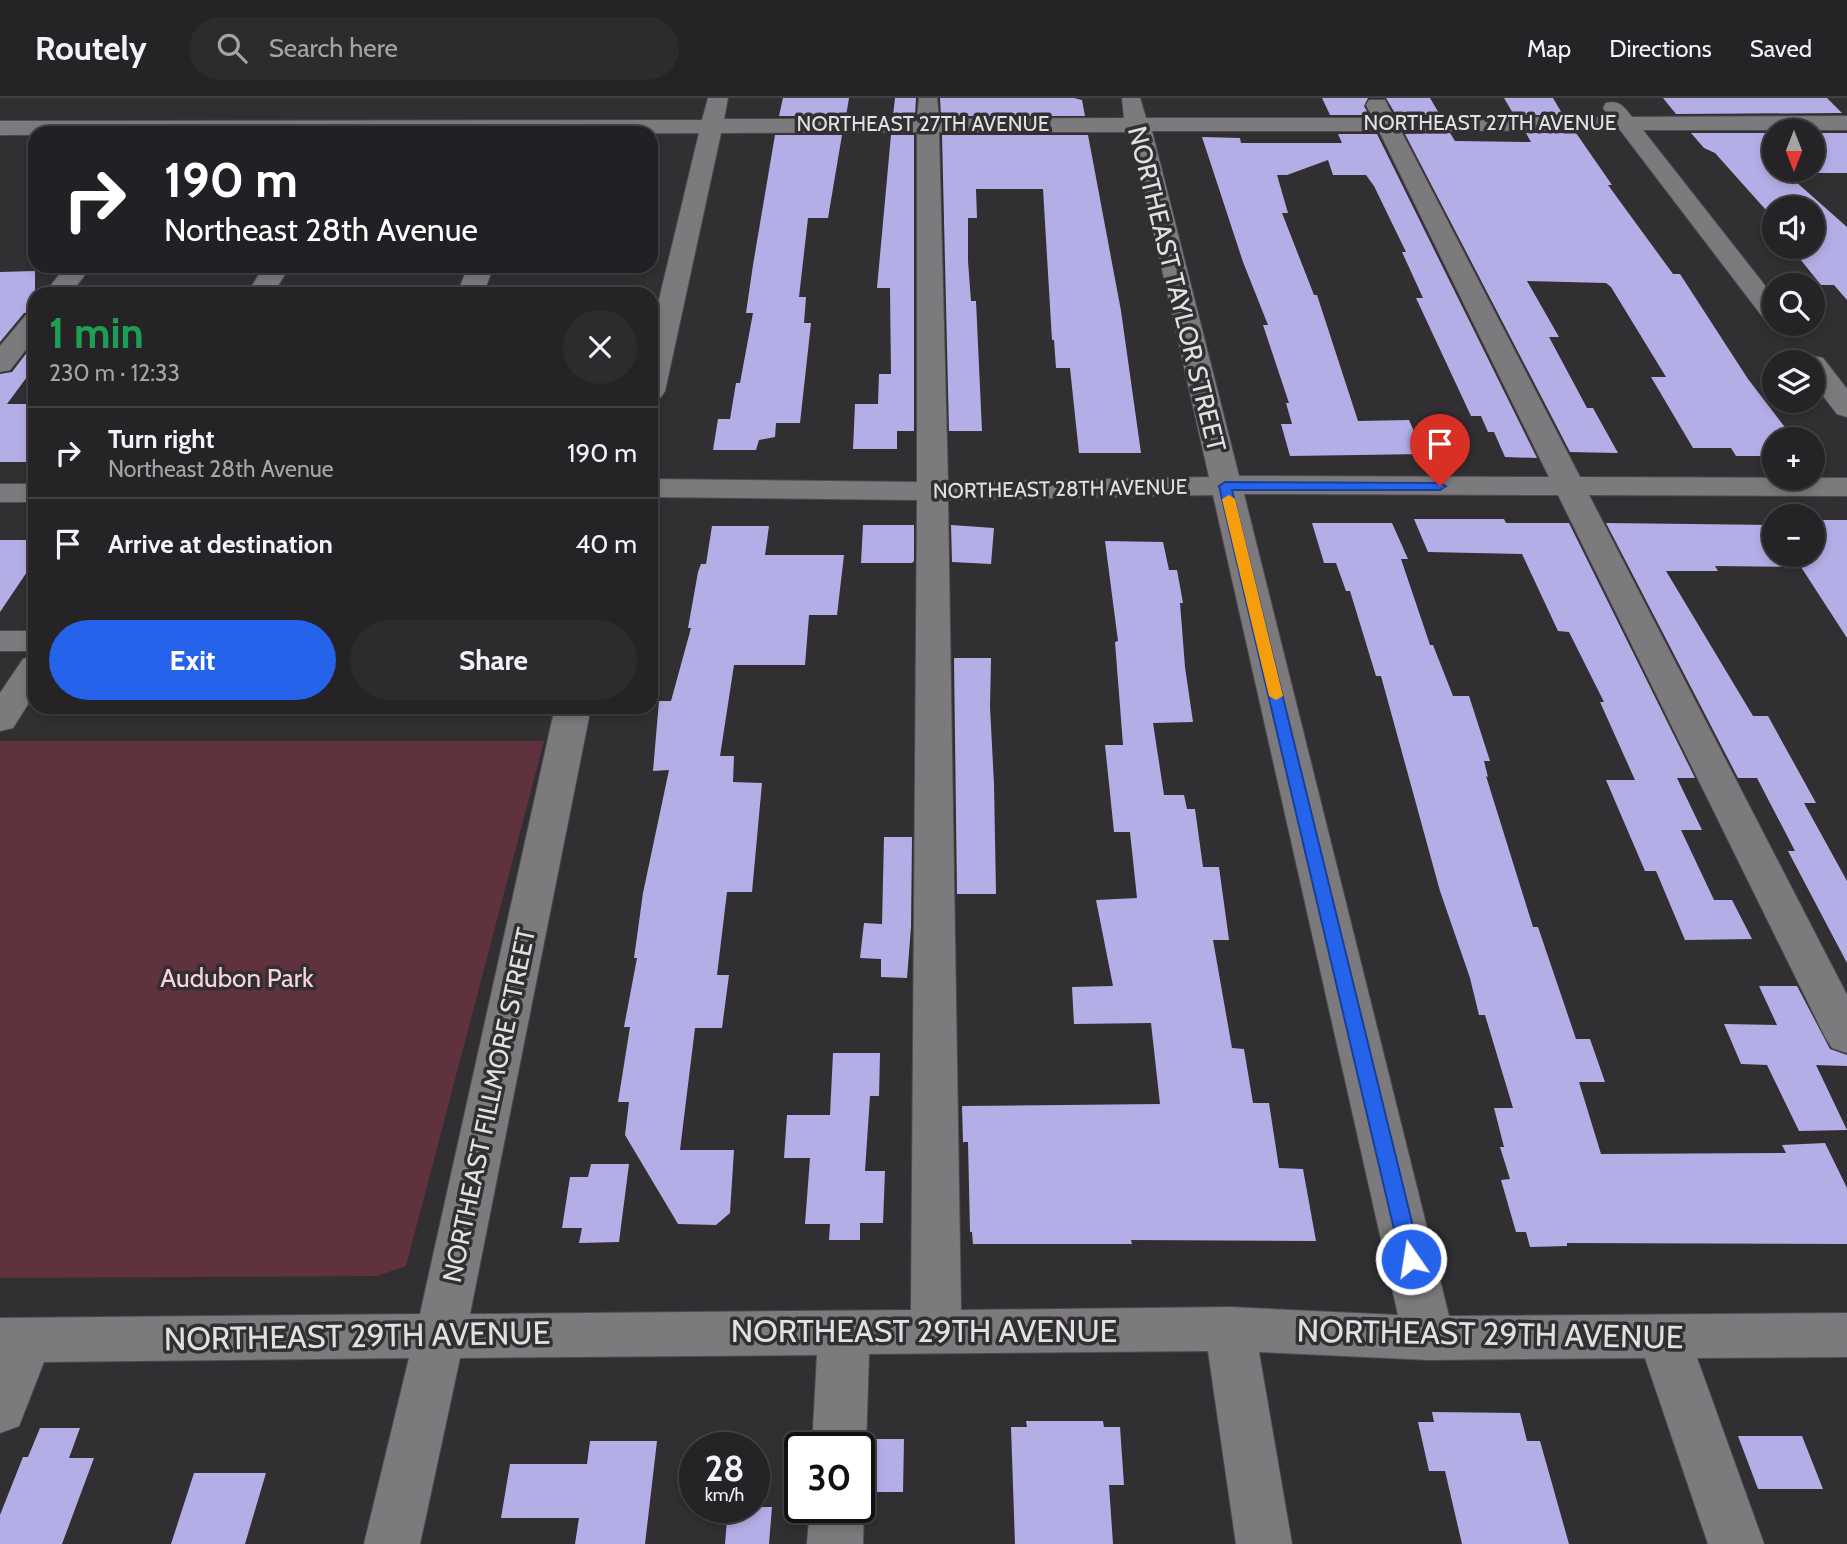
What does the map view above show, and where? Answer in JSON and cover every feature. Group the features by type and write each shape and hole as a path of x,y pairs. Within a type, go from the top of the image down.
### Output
{"street":[{"path":"658,360 718,98"},
{"path":"1607,98 1847,408"},
{"path":"5,132 37,105"},
{"path":"928,111 933,491 936,1332"},
{"name":"NORTHEAST 27TH AVENUE","path":"278,126 367,122 712,125 928,111 1380,111 1625,122 1847,122"},
{"name":"NORTHEAST TAYLOR STREET","path":"1134,111 1143,135 1429,1338"},
{"path":"1380,111 1847,1037"},
{"name":"NORTHEAST 27TH AVENUE","path":"5,132 28,132"},
{"path":"62,287 74,273"},
{"path":"0,364 28,330"},
{"name":"NORTHEAST 28TH AVENUE","path":"658,488 933,491 1225,486 1847,488"},
{"path":"0,494 28,493"},
{"path":"0,642 28,641"},
{"path":"0,720 28,677"},
{"name":"NORTHEAST FILLMORE STREET","path":"393,1544 441,1335 572,714"},
{"path":"1230,1329 1264,1544"},
{"name":"NORTHEAST 29TH AVENUE","path":"13,1340 1230,1329 1429,1338 1847,1335"},
{"path":"840,1432 844,1332"},
{"path":"1664,1338 1736,1544"},
{"path":"0,1409 13,1340"},
{"path":"835,1544 836,1523"}],"green space":[{"name":"Audubon Park","path":"0,741 544,741 406,1266 377,1276 0,1278"}],"building":[{"path":"783,98 849,98 846,116 779,116"},
{"path":"895,98 916,98 915,116 893,116"},
{"path":"940,98 1074,98 1082,100 1085,116 941,116"},
{"path":"1322,98 1368,98 1364,106 1369,115 1330,115"},
{"path":"1386,98 1430,98 1440,115 1396,115"},
{"path":"1504,98 1553,98 1563,115 1514,115"},
{"path":"1663,98 1827,98 1842,113 1676,114"},
{"path":"1450,133 1455,141 1531,142 1526,133 1576,133 1612,185 1608,185 1673,274 1680,274 1762,397 1762,413 1774,413 1785,427 1762,427 1762,456 1736,456 1731,448 1693,448 1651,377 1666,377 1606,283 1527,281 1559,337 1549,337 1587,408 1593,408 1618,453 1570,452 1405,134"},
{"path":"1691,133 1762,133 1762,182 1796,182 1812,196 1762,196 1762,206 1715,153 1704,148"},
{"path":"1825,133 1847,133 1847,173 1825,173"},
{"path":"1338,134 1377,134 1537,458 1505,457 1494,432 1488,432 1481,416 1471,416 1416,298 1423,298 1402,252 1406,252 1374,186 1366,175 1333,175 1328,160 1287,175 1277,175 1288,213 1282,213 1314,295 1317,295 1358,421 1409,420 1424,454 1290,456 1281,424 1292,424 1286,403 1289,403 1263,325 1268,325 1243,262 1202,137 1240,138 1241,143 1342,143"},
{"path":"775,135 842,135 828,218 808,218 799,297 806,297 804,323 811,323 800,423 776,423 775,437 759,440 756,450 713,450 718,419 730,419 736,383 740,383 753,313 746,313"},
{"path":"891,135 914,135 914,431 897,431 897,449 853,449 855,404 878,404 879,374 891,374 890,288 877,288"},
{"path":"942,135 1088,135 1121,311 1141,453 1079,453 1070,368 1056,368 1052,340 1043,189 976,189 977,218 968,218 968,261 971,301 976,301 982,431 949,431"},
{"path":"1825,208 1847,227 1847,300 1834,285 1825,285 1825,273 1811,273 1800,259 1825,259"},
{"path":"0,272 35,273 35,287 28,287 28,312 24,313 0,342"},
{"path":"28,351 28,376 7,404 28,404 28,462 0,462 0,374 12,372"},
{"path":"1414,519 1504,519 1506,523 1569,523 1695,778 1677,778 1702,830 1681,830 1714,900 1732,900 1752,939 1685,940 1656,871 1645,871 1606,780 1635,780 1600,702 1604,702 1569,632 1558,631 1522,554 1428,552"},
{"path":"1825,520 1847,520 1847,638 1801,567 1825,567"},
{"path":"1312,523 1392,523 1408,559 1401,559 1430,645 1433,645 1453,696 1469,696 1490,761 1484,761 1488,777 1486,776 1533,927 1538,927 1576,1039 1590,1039 1605,1082 1579,1082 1601,1154 1786,1153 1782,1145 1825,1143 1847,1188 1847,1244 1567,1243 1567,1246 1530,1247 1526,1232 1516,1232 1501,1180 1510,1179 1500,1147 1504,1147 1494,1108 1513,1108 1485,1015 1479,1015 1470,978 1440,891 1381,676 1376,676 1350,591 1346,591 1336,563 1324,563"},
{"path":"1606,523 1762,525 1762,567 1715,566 1718,571 1666,571 1753,716 1768,716 1816,803 1804,803 1847,881 1847,963 1788,851 1795,851 1757,778 1738,778"},
{"path":"863,525 914,525 914,561 861,563"},
{"path":"951,525 994,528 991,564 952,562"},
{"path":"712,526 769,526 765,555 844,555 837,615 809,615 805,665 734,665 720,756 734,756 733,782 762,783 752,892 727,892 717,975 729,975 722,1028 695,1028 680,1150 734,1150 730,1213 716,1225 678,1224 625,1135 629,1102 618,1102 630,1027 624,1027 637,958 634,958 643,893 669,770 653,771 659,701 671,701 691,628 688,628 698,572 701,564 706,564"},
{"path":"0,540 28,540 28,570 0,612"},
{"path":"1105,541 1163,542 1169,570 1177,570 1183,603 1180,603 1185,667 1193,722 1153,723 1164,795 1184,795 1187,809 1195,809 1203,867 1219,867 1229,940 1213,940 1232,1048 1244,1049 1253,1103 1269,1103 1279,1168 1303,1169 1316,1241 1131,1240 1132,1244 973,1244 970,1232 968,1142 963,1142 962,1106 1160,1104 1151,1023 1074,1024 1072,987 1113,986 1096,900 1137,898 1130,832 1114,832 1105,745 1123,745 1115,642 1118,641"},
{"path":"954,658 991,658 996,894 957,894"},
{"path":"884,837 912,837 911,927 907,978 881,977 881,959 860,958 864,923 882,924"},
{"path":"1759,986 1797,986 1830,1049 1847,1055 1847,1066 1816,1065 1847,1130 1799,1131 1767,1065 1741,1064 1724,1024 1777,1025"},
{"path":"833,1053 880,1053 879,1096 870,1096 865,1171 885,1171 883,1223 860,1223 860,1240 829,1240 830,1224 805,1224 810,1158 784,1158 787,1115 830,1115"},
{"path":"591,1164 629,1164 619,1242 579,1243 582,1228 562,1228 570,1177 588,1177"},
{"path":"1432,1412 1520,1413 1527,1441 1540,1441 1569,1544 1462,1544 1445,1471 1429,1471 1418,1422 1434,1422"},
{"path":"1026,1421 1103,1421 1104,1427 1120,1427 1124,1485 1109,1485 1113,1544 1015,1544 1011,1427 1027,1427"},
{"path":"40,1428 80,1428 69,1458 94,1458 62,1544 0,1544 0,1515 23,1457 28,1457"},
{"path":"1738,1436 1802,1436 1823,1489 1758,1489"},
{"path":"875,1439 904,1439 903,1492 875,1492"},
{"path":"590,1441 657,1441 645,1544 575,1544 579,1518 501,1518 510,1464 587,1464"},
{"path":"194,1473 266,1473 245,1544 171,1544"},
{"path":"772,1507 769,1544 725,1544 727,1523 770,1523"}],"slow traffic":[{"path":"1229,499 1276,696"}],"route":[{"path":"1411,1259 1225,486 1440,486"}]}
